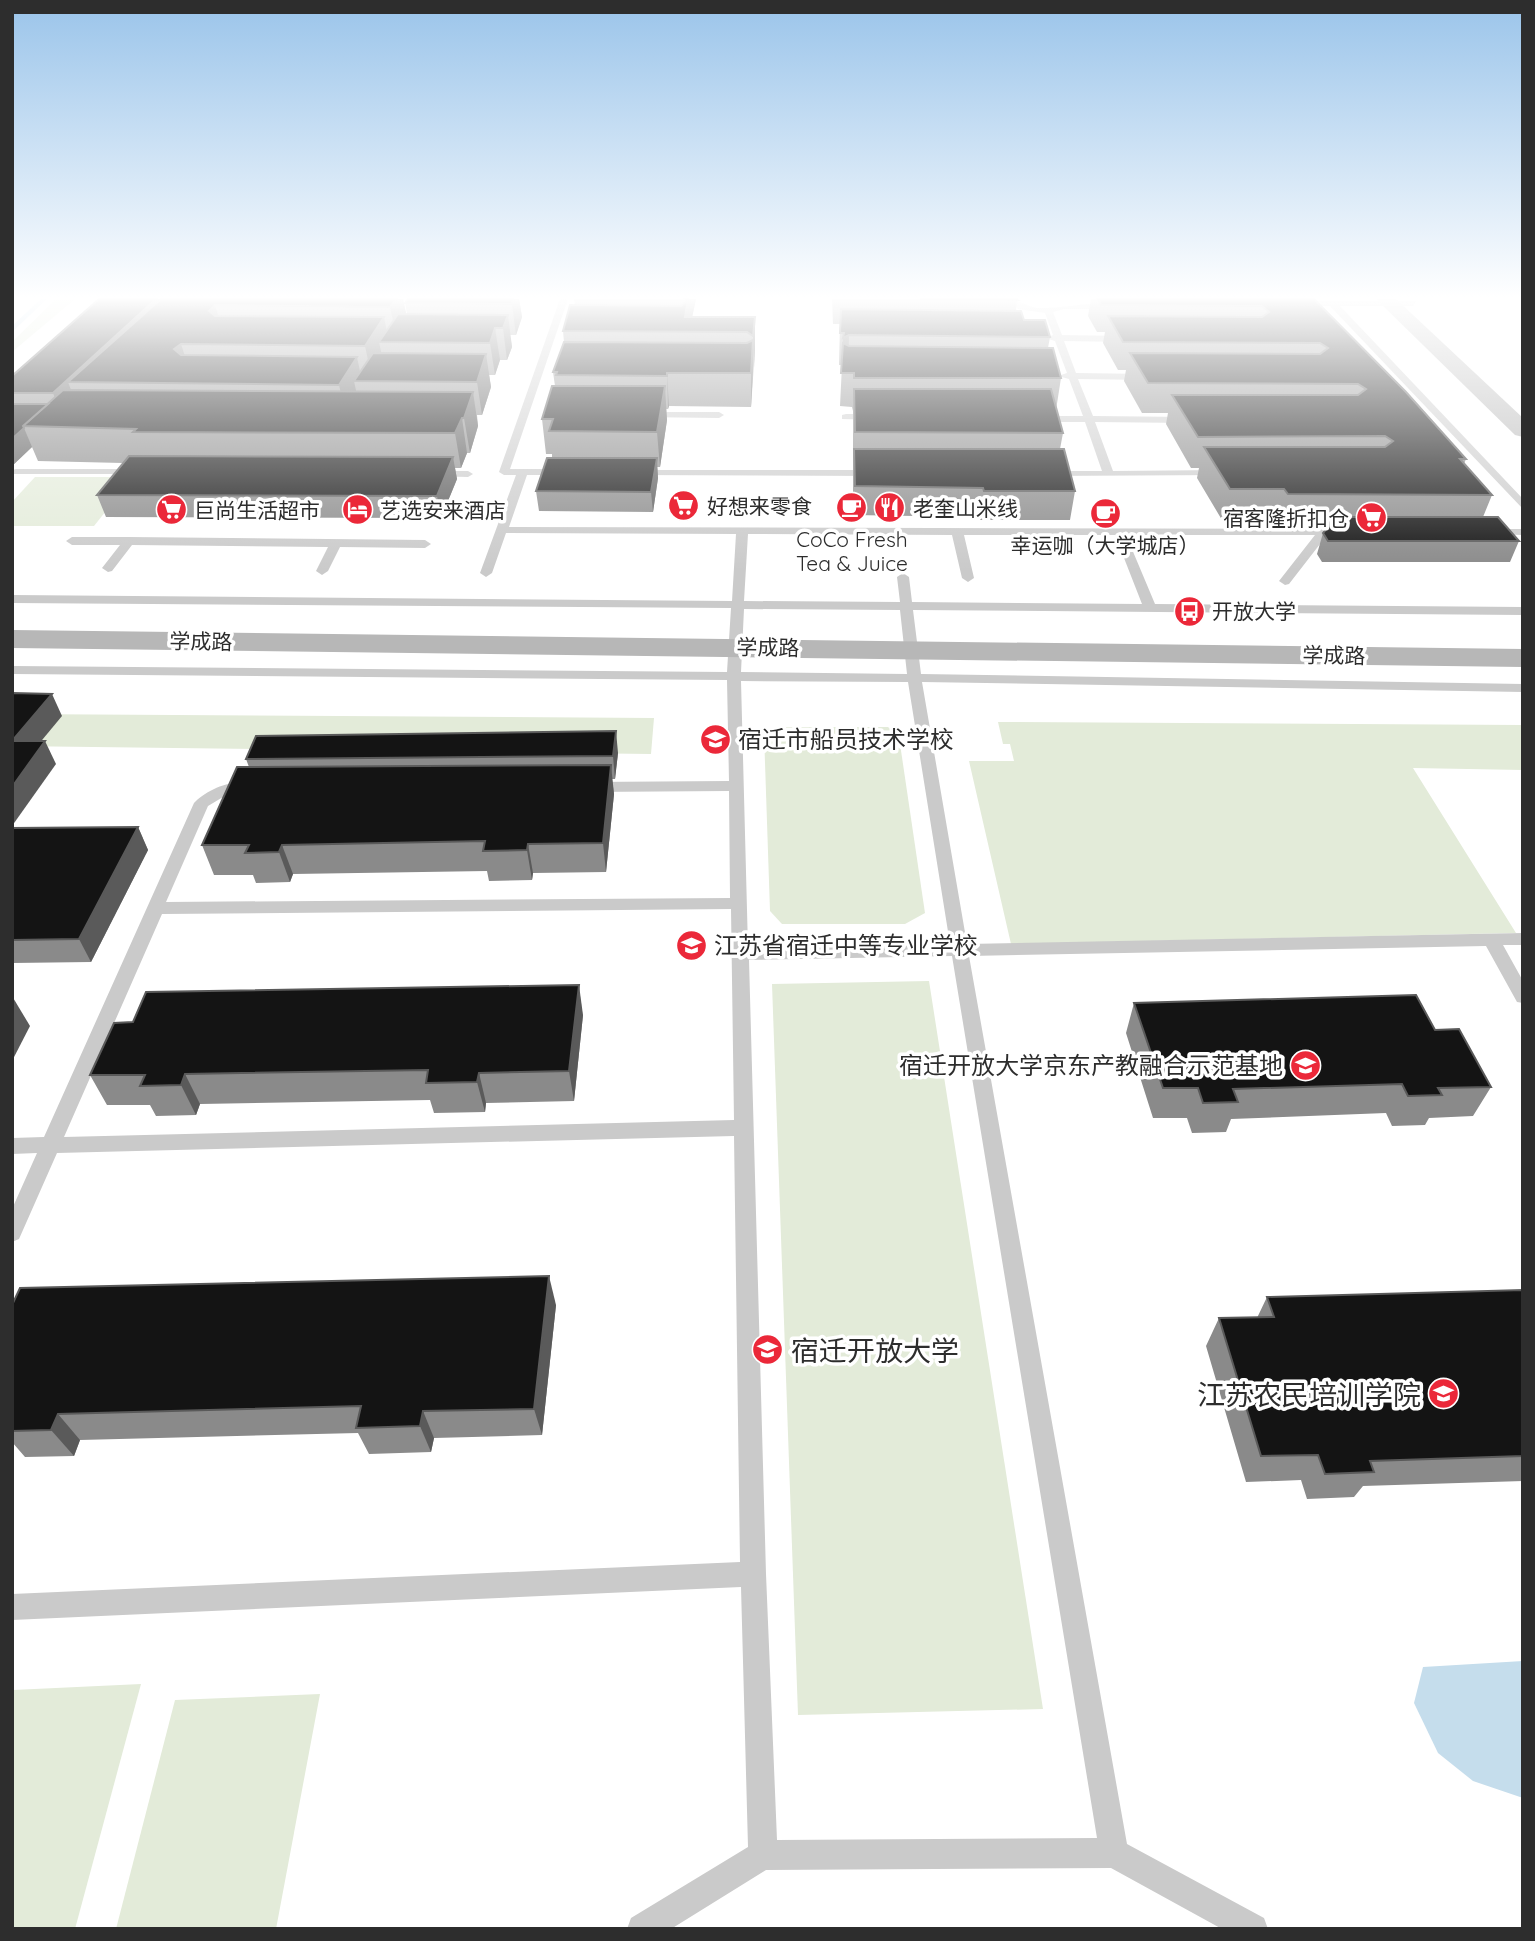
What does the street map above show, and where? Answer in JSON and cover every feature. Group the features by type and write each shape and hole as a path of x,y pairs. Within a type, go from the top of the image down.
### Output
{"main road":[{"path":"1484,390 1523,430"},
{"path":"1506,390 1523,404"},
{"name":"学成路","path":"12,624 736,628 909,642 1523,657"},
{"name":"学成路","path":"12,639 736,628"},
{"name":"学成路","path":"909,642 1523,640"}],"lane":[{"path":"532,390 503,472 579,472"},
{"path":"1078,390 1109,474"},
{"path":"1413,390 1523,506"},
{"path":"524,414 538,414"},
{"path":"635,415 719,415"},
{"path":"846,417 887,418"},
{"path":"1021,419 1198,419"},
{"path":"14,474 26,463"},
{"path":"14,474 153,472"},
{"path":"486,573 523,472"},
{"path":"620,472 883,473"},
{"path":"1035,474 1228,473"},
{"path":"426,474 468,474"},
{"path":"502,530 1365,532"},
{"path":"742,530 734,676 753,1574 762,1855"},
{"path":"957,531 968,578"},
{"path":"1119,531 1150,608"},
{"path":"1285,581 1324,532"},
{"path":"1473,532 1523,532"},
{"path":"72,541 425,544"},
{"path":"108,568 129,541"},
{"path":"322,571 336,543"},
{"path":"903,578 909,642 1114,1853"},
{"path":"12,599 736,628 1523,688"},
{"path":"12,670 734,676 909,642 1150,608 1523,611"},
{"path":"570,787 736,786"},
{"path":"12,1233 202,803 225,789 266,789"},
{"path":"156,908 739,903"},
{"path":"1491,939 1523,996"},
{"path":"740,954 1523,939"},
{"path":"12,1146 744,1128"},
{"path":"12,1607 753,1574"},
{"path":"642,1929 762,1855 1114,1853 1253,1929"}],"green space":[{"path":"35,477 133,477 94,526 12,526 12,502"},
{"path":"12,714 654,718 651,754 12,746"},
{"path":"998,722 1523,725 1523,770 1413,768 1516,933 1011,944 969,761 1014,761 1010,744 1003,744"},
{"path":"778,727 888,727 899,737 925,913 905,924 782,924 770,911 764,733"},
{"path":"929,981 1043,1709 798,1715 772,984"},
{"path":"141,1684 75,1929 12,1929 13,1690"},
{"path":"320,1694 276,1929 116,1929 175,1700"}],"water":[{"path":"1523,1661 1523,1798 1473,1781 1438,1753 1414,1703 1423,1667"}],"building":[{"path":"12,390 57,390 53,393 12,393"},
{"path":"63,390 473,392 464,418 455,433 133,432 136,429 23,426"},
{"path":"551,390 664,390 657,432 549,431 553,419 542,419"},
{"path":"854,390 1051,390 1063,433 855,432"},
{"path":"1365,390 1404,390 1466,459 1460,459 1492,495 1288,494 1284,489 1230,489 1204,447 1385,447 1393,441 1385,436 1198,437 1172,395 1358,395"},
{"path":"12,404 48,404 12,439"},
{"path":"854,449 1064,449 1075,491 855,486"},
{"path":"129,456 453,457 437,496 97,495"},
{"path":"547,458 657,458 651,492 536,491"},
{"path":"1336,517 1498,517 1519,541 1328,541 1323,533"},
{"path":"12,693 52,694 12,741"},
{"path":"616,731 613,756 246,759 256,736"},
{"path":"12,741 45,741 12,787"},
{"path":"611,765 603,843 528,844 527,850 483,851 485,841 282,845 279,852 245,853 249,845 202,845 237,767"},
{"path":"138,827 79,939 12,940 12,828"},
{"path":"579,985 569,1071 479,1073 477,1082 426,1083 428,1070 185,1074 181,1085 140,1086 145,1075 90,1075 114,1023 133,1022 146,992"},
{"path":"1416,995 1435,1030 1459,1029 1491,1087 1438,1088 1442,1095 1408,1096 1402,1084 1233,1089 1238,1102 1203,1103 1198,1088 1163,1088 1134,1003"},
{"path":"549,1276 534,1409 423,1411 420,1426 356,1428 361,1406 58,1414 51,1430 12,1431 12,1305 20,1288"},
{"path":"1523,1290 1523,1456 1370,1461 1374,1472 1325,1474 1318,1455 1261,1456 1219,1318 1274,1317 1267,1297"}],"place":[{"name":"好想来零食","path":"684,506"},
{"name":"CoCo Fresh Tea & Juice","path":"852,507"},
{"name":"老奎山米线","path":"890,508"},
{"name":"巨尚生活超市","path":"171,510"},
{"name":"艺选安来酒店","path":"357,510"},
{"name":"幸运咖（大学城店）","path":"1105,513"},
{"name":"宿客隆折扣仓","path":"1372,518"},
{"name":"开放大学","path":"1189,611"},
{"name":"宿迁市船员技术学校","path":"715,739"},
{"name":"江苏省宿迁中等专业学校","path":"691,945"},
{"name":"宿迁开放大学京东产教融合示范基地","path":"1306,1065"},
{"name":"宿迁开放大学","path":"768,1350"},
{"name":"江苏农民培训学院","path":"1444,1394"}]}
